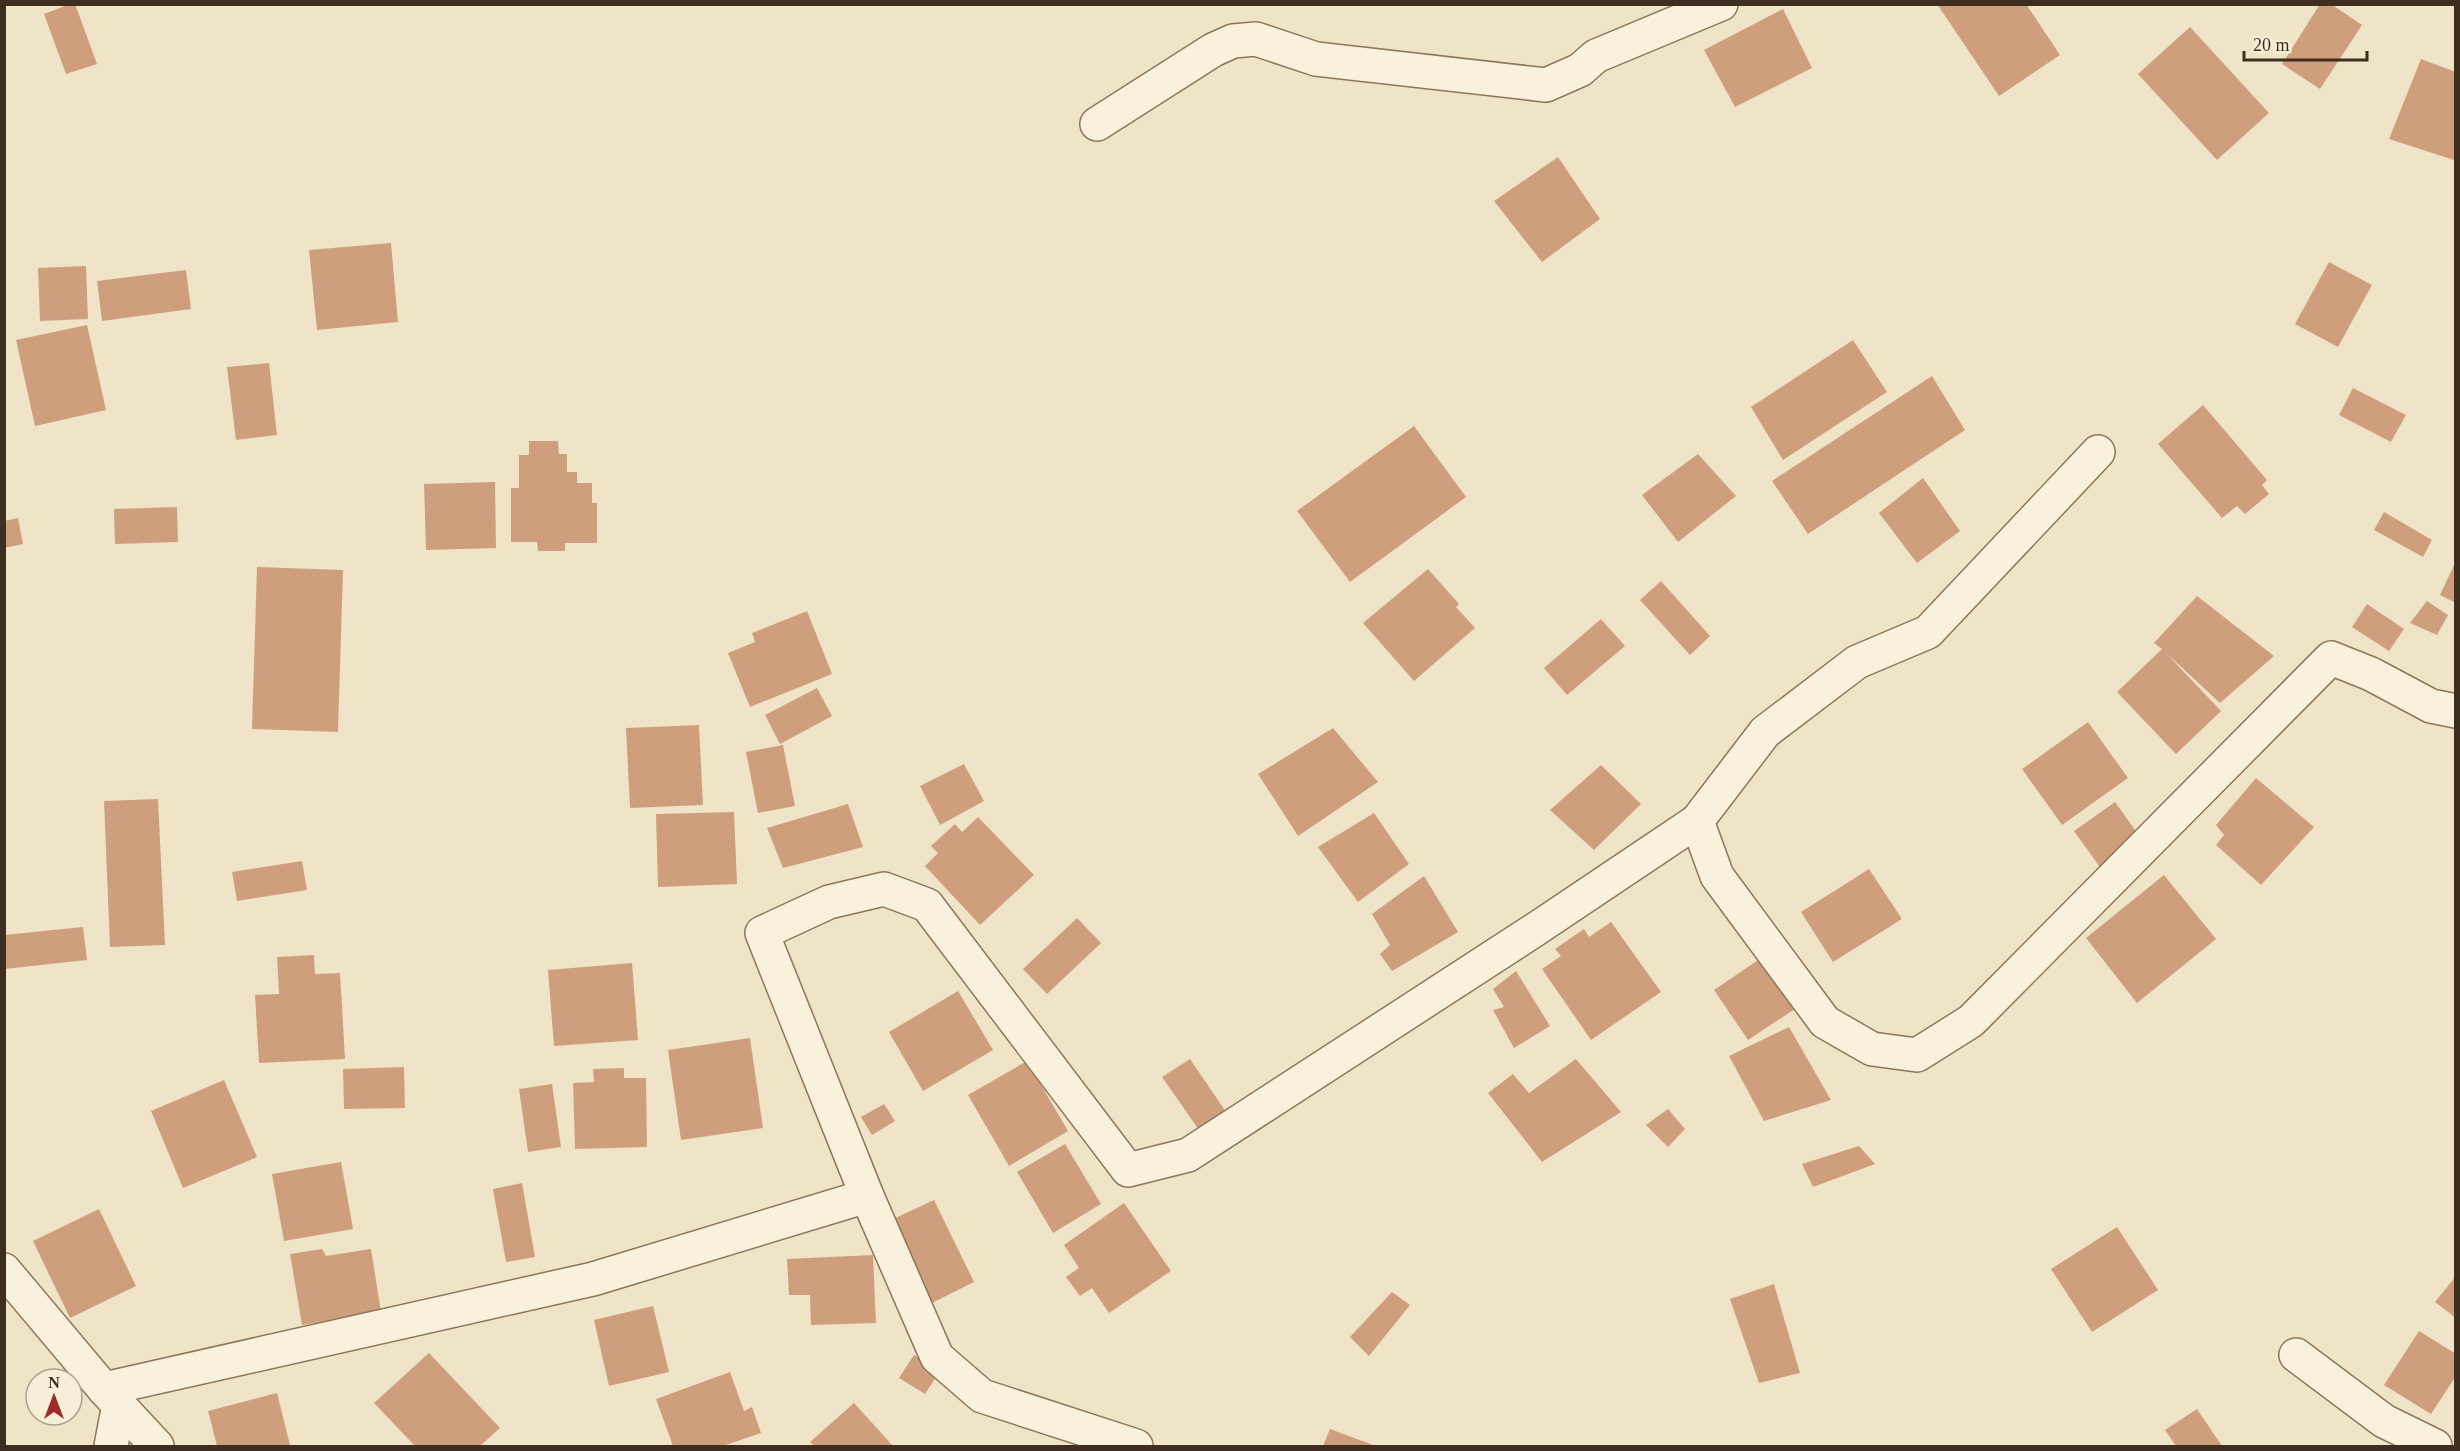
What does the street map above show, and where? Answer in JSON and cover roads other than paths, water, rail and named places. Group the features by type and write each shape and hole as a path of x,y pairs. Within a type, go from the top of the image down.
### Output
{"street":[{"path":"1097,124 1213,50 1233,41 1256,39 1316,59 1546,85 1580,70 1596,56 1721,4"},
{"path":"1136,1446 982,1395 937,1357 867,1196 762,933 829,902 884,889 927,905 1128,1170 1188,1155 1536,929 1697,821 1765,732 1857,662 1928,632 2098,452"},
{"path":"1697,821 1717,876 1825,1022 1872,1049 1917,1054 1971,1021 2331,658 2371,674 2431,706 2456,711"},
{"path":"111,1396 593,1279 867,1196"},
{"path":"4,1270 111,1396 157,1446"},
{"path":"2296,1355 2384,1421 2435,1446"},
{"path":"111,1396 111,1446"}]}
